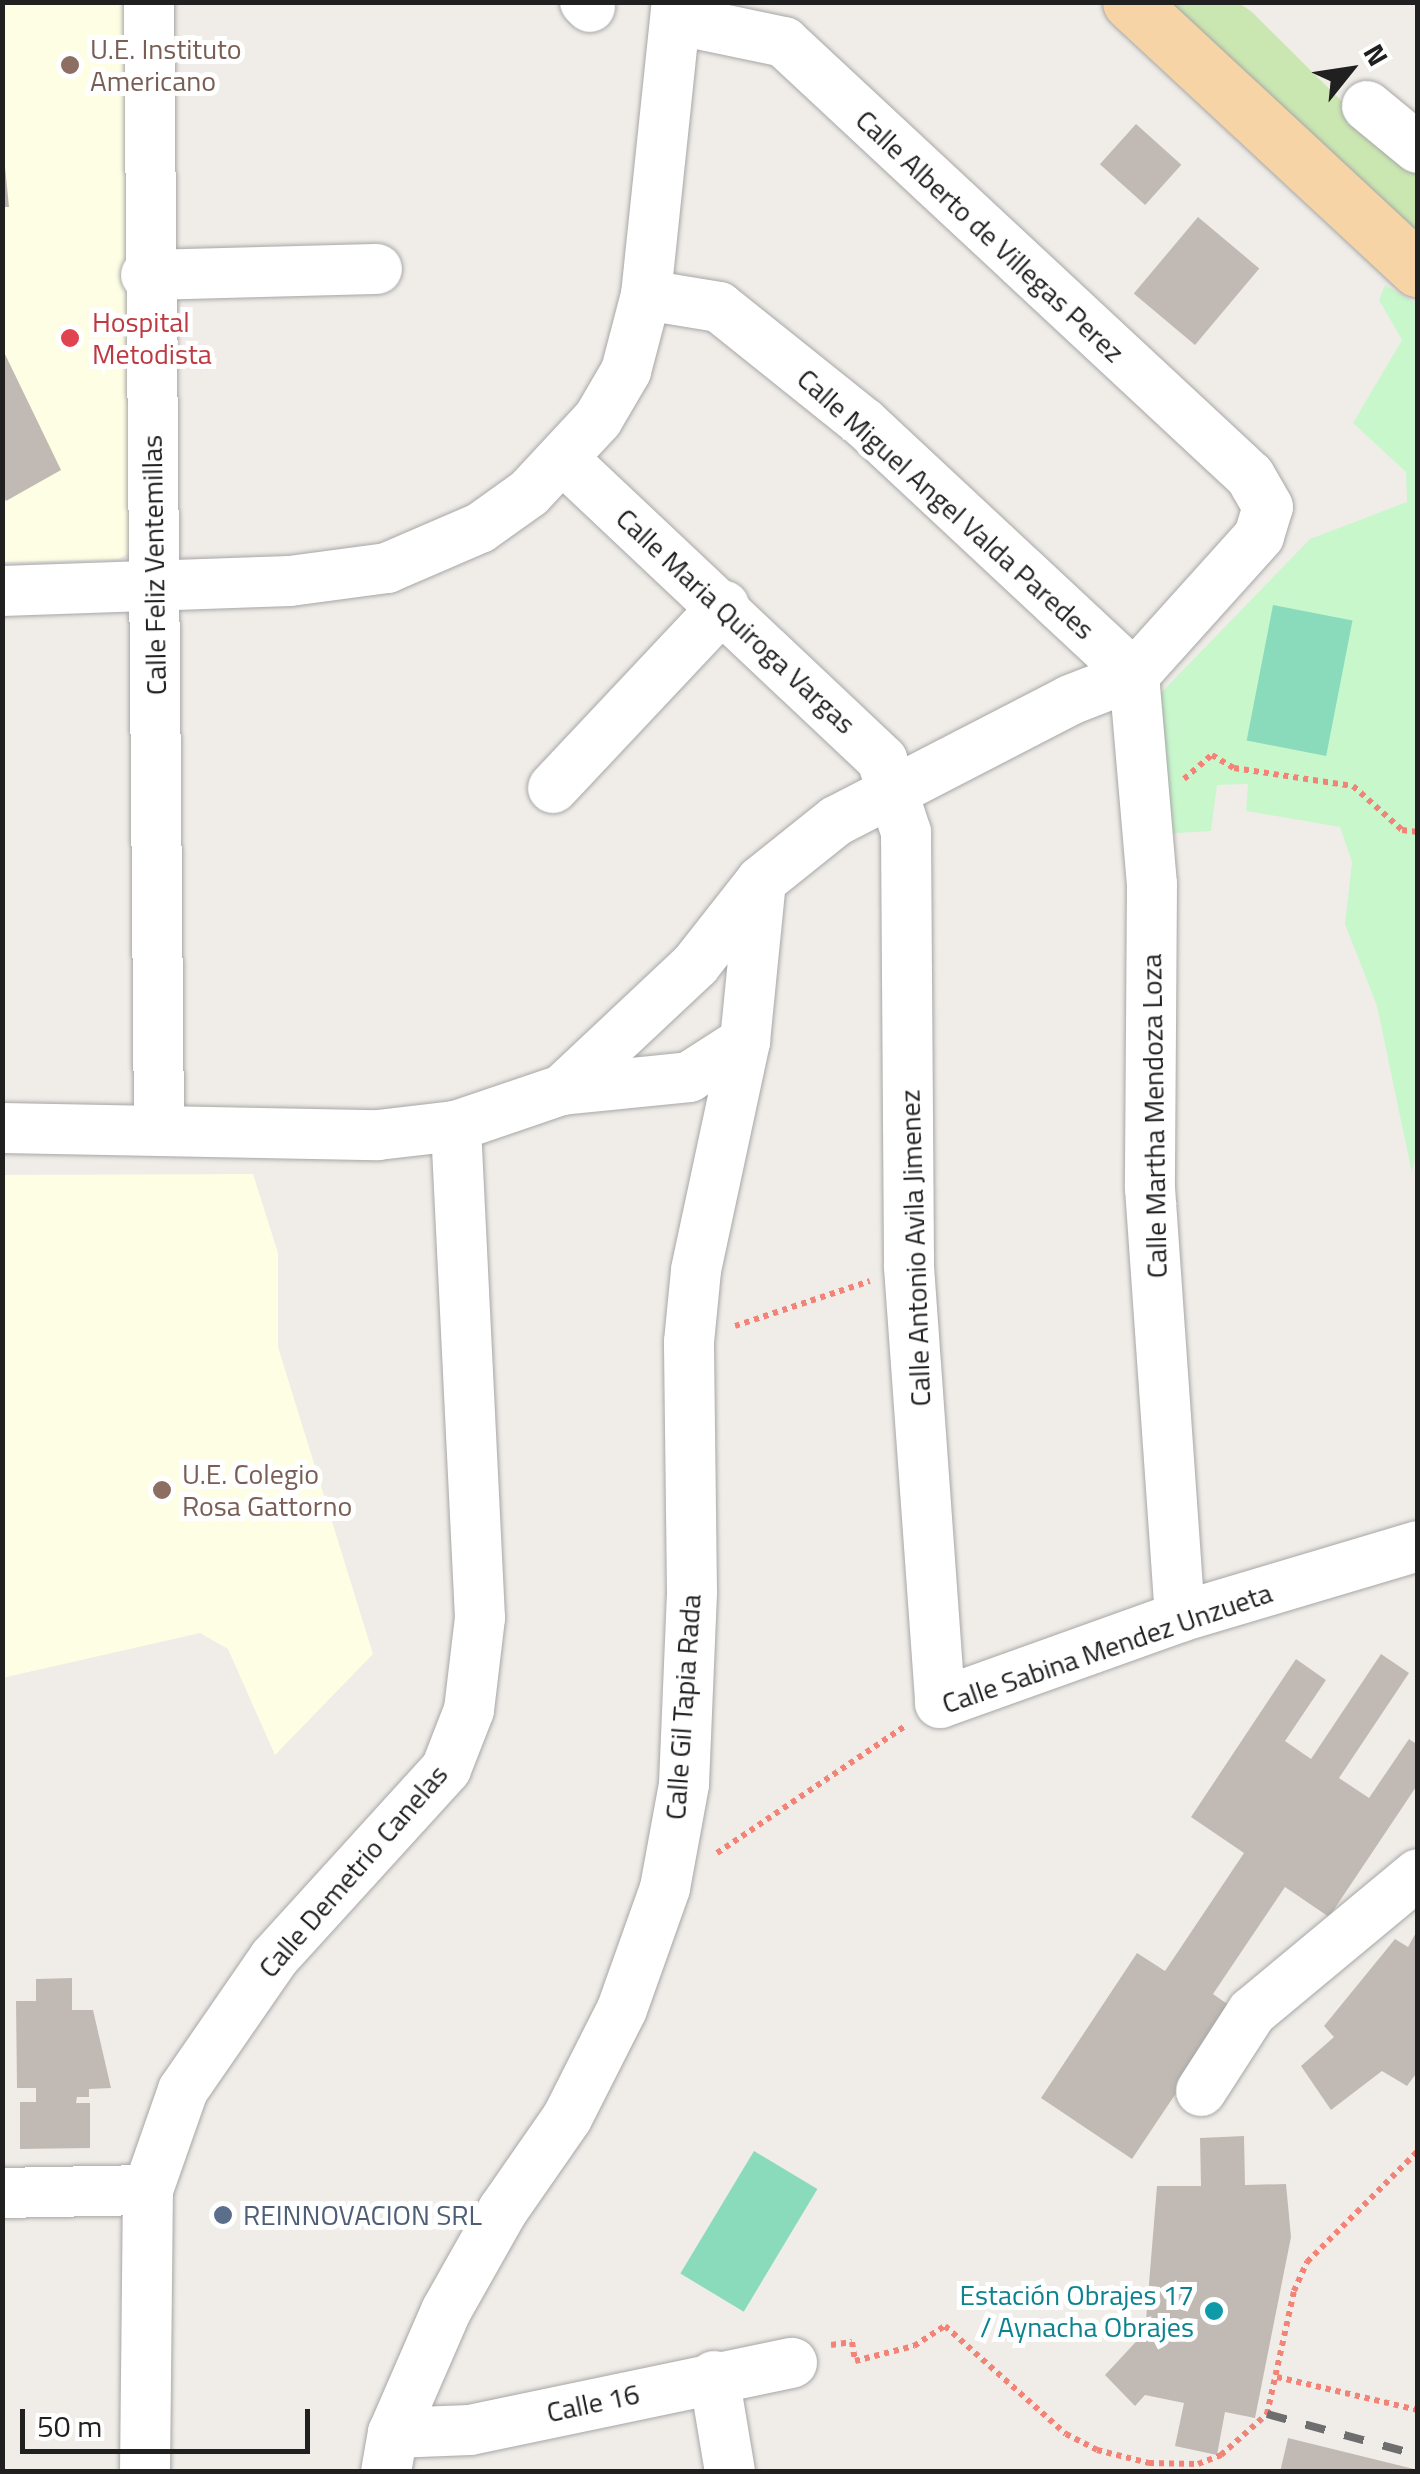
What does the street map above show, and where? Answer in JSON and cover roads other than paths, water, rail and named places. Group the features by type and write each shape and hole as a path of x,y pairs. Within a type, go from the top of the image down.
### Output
{"main road":[{"path":"1130,2 1418,270"}],"street":[{"name":"Calle Feliz Ventemillas","path":"148,2 146,275 156,584 160,1128"},
{"path":"2,592 290,581 387,568 480,528 563,459 598,419 626,371 646,295 678,11"},
{"name":"Calle Alberto de Villegas Perez","path":"678,11 784,42 1250,476 1268,507 1259,536 1134,675"},
{"path":"1367,106 1418,148"},
{"path":"146,275 377,268"},
{"name":"Calle Miguel Angel Valda Paredes","path":"646,295 719,307 864,424 1134,675"},
{"name":"Calle Maria Quiroga Vargas","path":"563,459 724,606 882,760 890,794"},
{"path":"553,788 724,606"},
{"path":"562,1090 696,964 761,881 836,821 1070,700 1134,675"},
{"name":"Calle Martha Mendoza Loza","path":"1134,675 1149,800 1150,1188 1180,1617"},
{"name":"Calle Antonio Avila Jimenez","path":"890,794 906,832 910,874 909,1268 940,1703"},
{"name":"Calle Gil Tapia Rada","path":"390,2452 446,2311 503,2210 568,2118 622,2009 665,1888 684,1784 692,1592 689,1342 696,1270 745,1041 761,881"},
{"path":"2,1128 378,1134 456,1126 562,1090 689,1077 745,1041"},
{"name":"Calle Demetrio Canelas","path":"146,2472 148,2190 183,2090 274,1958 446,1768 469,1710 480,1618 456,1126"},
{"name":"Calle Sabina Mendez Unzueta","path":"940,1703 1180,1617 1418,1546"},
{"path":"1202,2091 1252,2012 1418,1874"},
{"path":"2,2193 148,2190"},
{"name":"Calle 16","path":"390,2452 475,2451 714,2376 792,2363"},
{"path":"714,2376 730,2472"}],"railway":[{"path":"1267,2414 1418,2455"}],"place":[{"name":"U.E. Instituto Americano","path":"70,65"},
{"name":"Hospital Metodista","path":"70,338"},
{"name":"U.E. Colegio Rosa Gattorno","path":"162,1490"},
{"name":"REINNOVACION SRL","path":"223,2215"},
{"name":"Estación Obrajes 17 / Aynacha Obrajes","path":"1214,2311"}]}
